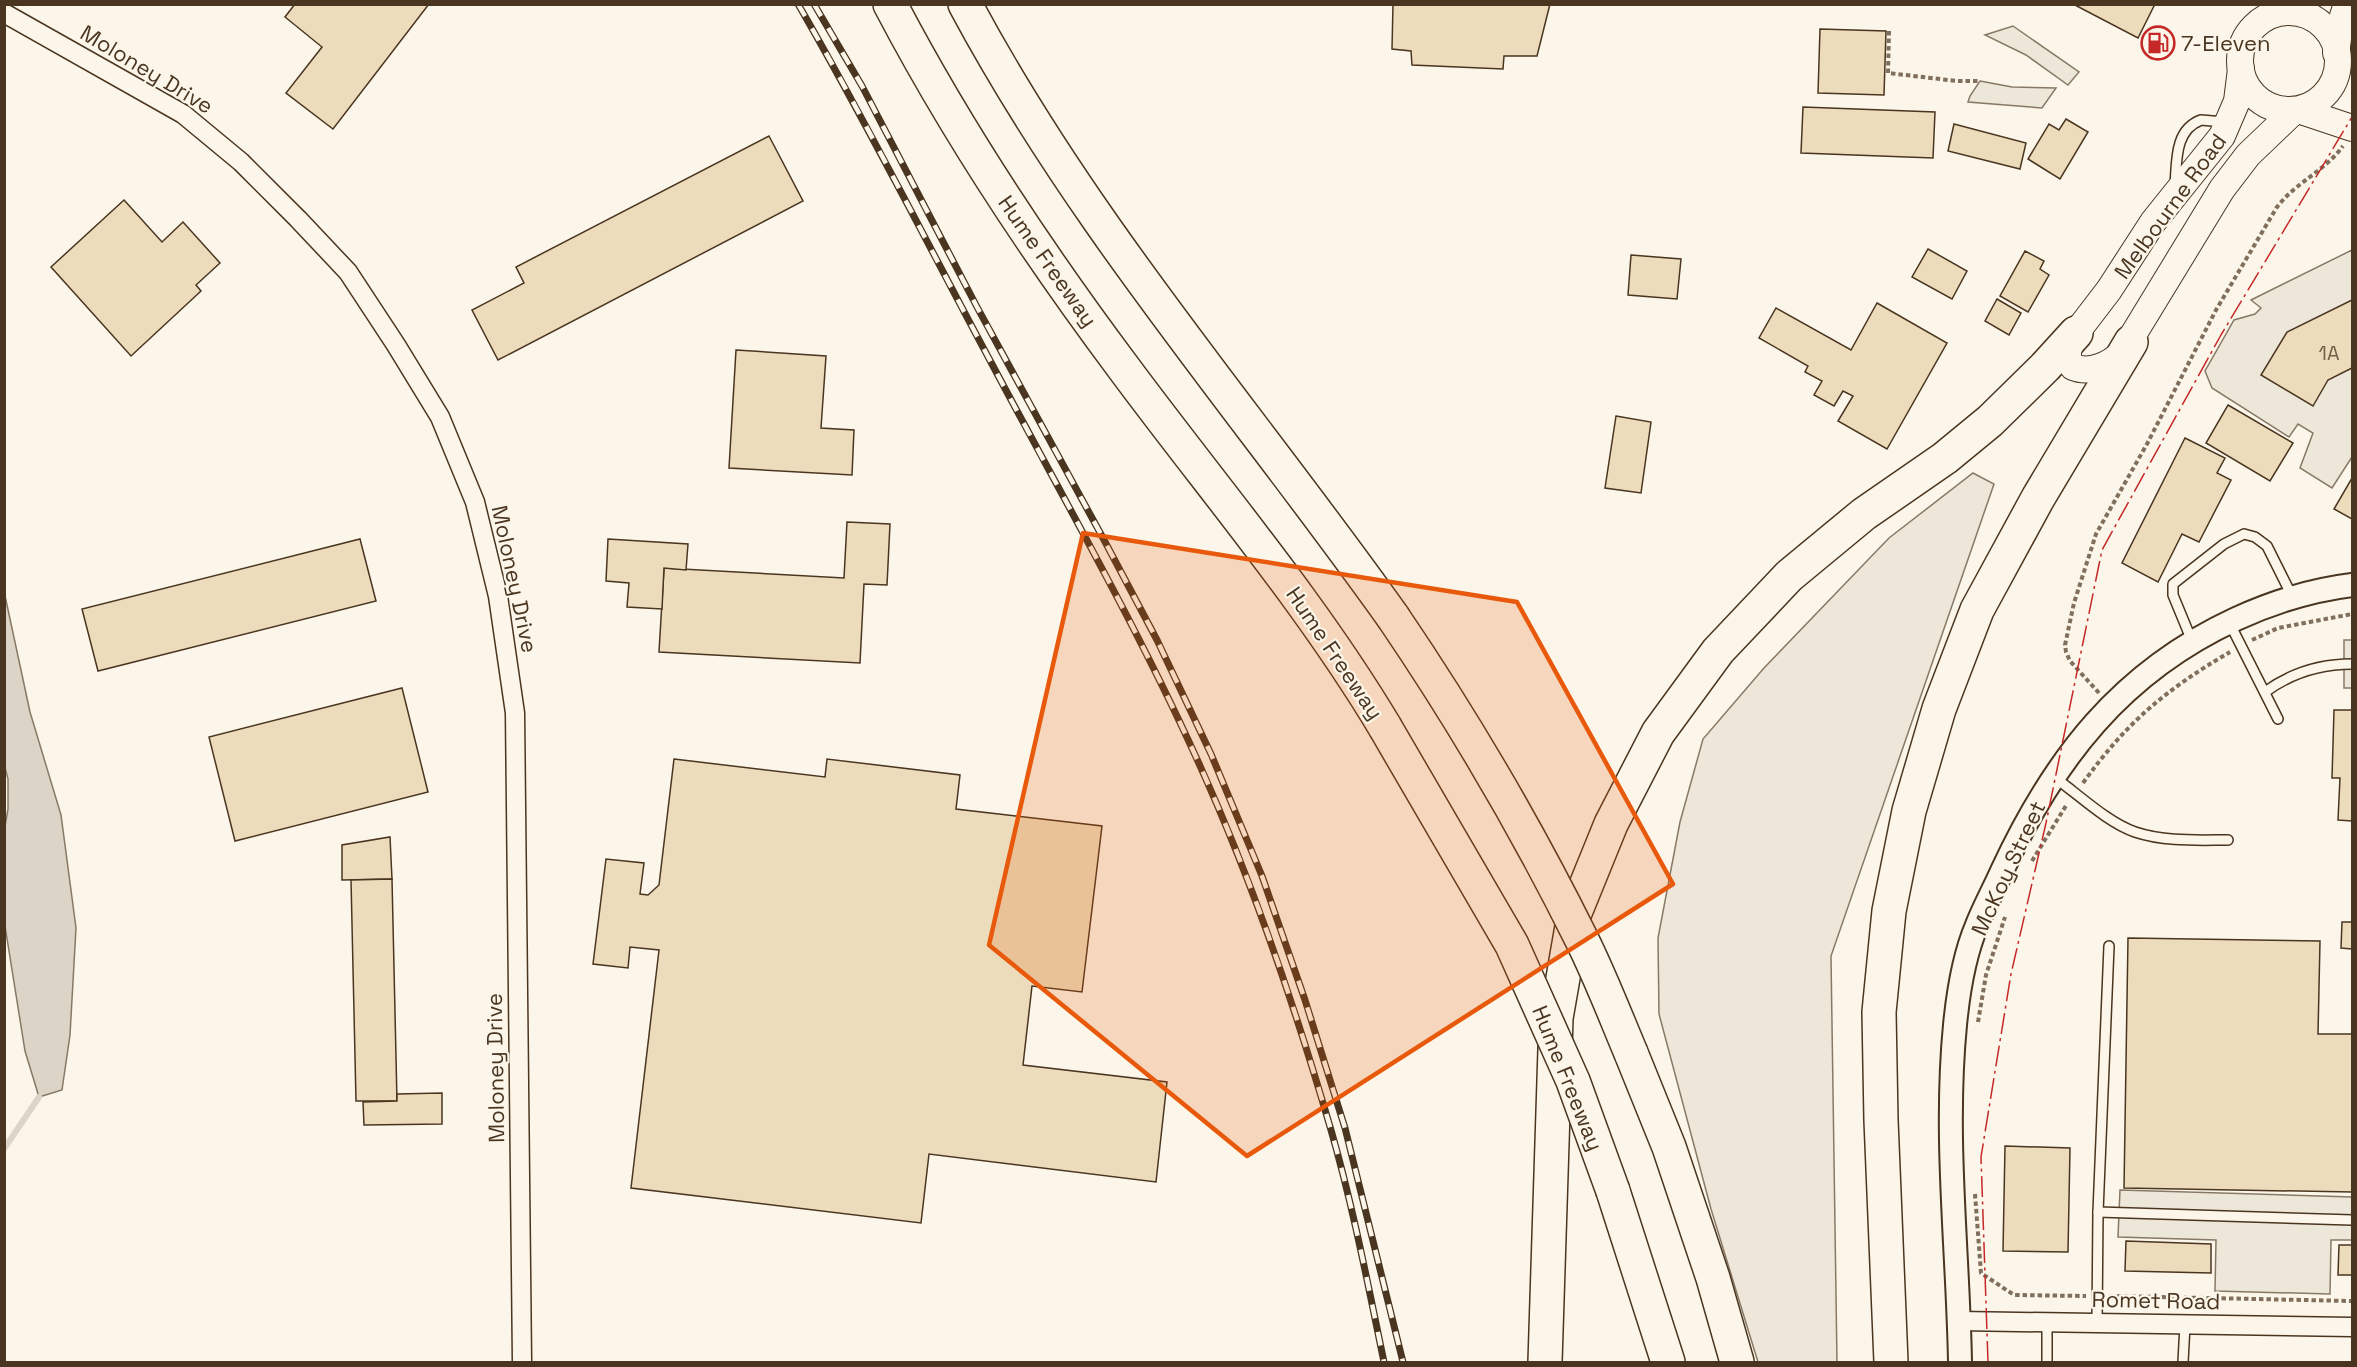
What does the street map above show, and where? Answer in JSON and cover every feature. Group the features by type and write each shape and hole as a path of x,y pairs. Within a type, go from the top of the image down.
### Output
{"highway":[{"name":"Hume Freeway","path":"890,4 965,138 1042,255 1122,366 1286,581 1367,696 1512,945 1573,1081 1613,1191 1668,1362"},
{"path":"965,4 988,47 1060,165 1132,268 1325,521 1393,616 1446,696 1517,814 1583,942 1669,1147 1713,1278 1737,1362"},
{"path":"1545,1362 1556,1018 1574,915 1611,824 1658,733 1718,651 1789,576 1864,514 1945,458 1990,421 2076,333"},
{"path":"1891,1362 1879,1012 1889,911 1909,812 1939,709 1977,610 2038,498 2131,342"}],"main road":[{"path":"2296,110 2317,101 2326,91 2334,76 2340,25 2347,4"},
{"path":"2349,135 2296,110 2272,107 2260,101 2250,90 2241,69 2242,50 2247,35 2257,23 2277,10 2296,13 2315,21 2330,34 2337,56 2352,83"},
{"name":"Melbourne Road","path":"2241,69 2240,90 2222,136 2210,154 2153,222 2109,290 2076,333 2070,343 2068,359 2070,365 2079,369 2096,368 2118,357 2131,342 2222,189 2248,155 2296,110"}],"street":[{"name":"Moloney Drive","path":"4,13 183,114 241,162 298,219 348,272 396,345 440,417 475,502 498,596 515,713 522,1362"},
{"name":"McKoy Street","path":"1960,1362 1949,1128 1955,1023 1963,976 1981,917 2023,825 2080,742 2110,706 2154,666 2192,641 2229,622 2292,596 2352,585"},
{"name":"Romet Road","path":"1959,1321 2352,1327"}],"lane":[{"path":"2192,641 2173,595 2173,584 2224,544 2244,534 2255,537 2267,546 2292,596"},
{"path":"2229,622 2278,718"},
{"path":"2265,692 2291,675 2331,664 2352,664"},
{"path":"2054,777 2111,819 2134,832 2164,839 2228,840"},
{"path":"2097,1323 2098,1212 2109,946"},
{"path":"2098,1212 2352,1220"},
{"path":"2047,1322 2047,1362"},
{"path":"2183,1362 2185,1325"}],"path":[{"path":"1889,32 1888,73 1957,81 1978,81"},
{"path":"2110,706 2073,664 2065,645 2074,603 2096,534 2147,444 2216,310 2277,207 2289,193 2332,160 2349,135"}],"highlighted area":[{"path":"1083,533 1517,602 1673,884 1247,1156 989,945"}],"shaded area":[{"path":"2013,26 2079,72 2068,85 2026,55 1985,35"},
{"path":"1980,81 2012,87 2056,88 2042,108 1968,102"},
{"path":"2352,250 2352,457 2332,488 2300,468 2313,433 2298,424 2289,437 2212,388 2205,371 2234,320 2255,314 2261,308 2251,300"},
{"path":"1973,473 1994,484 1831,956 1837,1362 1758,1362 1711,1209 1659,1014 1658,938 1680,822 1703,739 1764,668 1889,538"},
{"path":"4,591 30,712 61,815 76,928 70,1035 62,1090 39,1097 25,1051 5,926 4,832 8,809 8,779 4,764"},
{"path":"2344,640 2352,640 2352,688 2344,688"},
{"path":"2120,1190 2352,1197 2352,1240 2331,1240 2330,1294 2215,1291 2216,1240 2118,1237"}],"building":[{"path":"295,4 429,4 333,129 286,93 322,47 285,17"},
{"path":"1393,4 1550,4 1537,56 1504,56 1503,69 1412,65 1411,51 1392,49"},
{"path":"2073,4 2155,4 2138,38"},
{"path":"1820,29 1886,31 1884,95 1818,93"},
{"path":"1803,107 1935,112 1933,158 1801,153"},
{"path":"2066,119 2088,132 2060,179 2028,159 2049,124 2059,130"},
{"path":"1954,124 2026,143 2020,169 1948,151"},
{"path":"769,136 803,201 498,360 472,310 524,283 516,267"},
{"path":"124,200 162,242 183,222 220,263 196,285 201,291 131,356 51,267"},
{"path":"1928,249 1967,271 1952,299 1912,277"},
{"path":"2025,251 2044,261 2040,269 2049,275 2028,312 2000,296"},
{"path":"1631,255 1681,259 1677,299 1628,295"},
{"path":"1997,299 2021,313 2009,335 1985,321"},
{"path":"2352,300 2352,368 2328,380 2313,406 2261,375 2287,332"},
{"path":"1877,303 1947,343 1887,449 1838,421 1853,396 1843,391 1834,406 1814,395 1822,381 1805,372 1808,366 1759,338 1776,308 1851,350"},
{"path":"736,350 826,356 821,428 854,430 852,475 729,468"},
{"path":"2228,405 2293,443 2270,481 2206,443"},
{"path":"1616,416 1651,422 1641,493 1605,488"},
{"path":"2185,438 2225,458 2217,473 2231,480 2199,542 2182,534 2158,582 2122,563"},
{"path":"2352,478 2352,519 2334,509"},
{"path":"847,522 890,524 887,585 864,584 860,663 659,652 664,568 844,578"},
{"path":"360,539 376,601 98,671 82,609"},
{"path":"608,539 688,544 686,570 664,568 662,609 627,607 629,583 606,581"},
{"path":"402,688 428,792 235,841 209,737"},
{"path":"2334,710 2352,710 2352,821 2338,820 2340,778 2332,778"},
{"path":"674,759 825,777 827,759 960,775 956,809 1102,826 1082,992 1032,986 1023,1065 1167,1082 1156,1182 929,1154 921,1223 631,1188 659,950 630,947 628,968 593,964 606,859 644,863 640,894 648,895 659,885"},
{"path":"390,837 392,879 342,880 342,845"},
{"path":"392,879 397,1101 356,1101 351,880"},
{"path":"2342,922 2352,922 2352,949 2341,948"},
{"path":"2128,938 2320,941 2318,1034 2352,1034 2352,1192 2124,1188"},
{"path":"442,1093 442,1124 364,1125 363,1102 397,1101 397,1094"},
{"path":"2005,1146 2070,1148 2068,1252 2003,1251"},
{"path":"2126,1241 2211,1244 2211,1273 2125,1271"},
{"path":"2339,1245 2352,1245 2352,1275 2338,1275"}],"waterway":[{"path":"4,1149 39,1097"}],"railway":[{"path":"798,4 873,139 1123,609 1173,707 1216,802 1287,988 1317,1082 1346,1187 1384,1362"},
{"path":"814,4 862,86 977,307 1157,640 1211,754 1262,876 1305,1000 1345,1128 1403,1362"}],"power":[{"path":"1988,1362 1981,1157 2011,974 2046,823 2102,550 2221,335 2352,117"}],"place":[{"name":"7-Eleven","path":"2158,43"}]}
